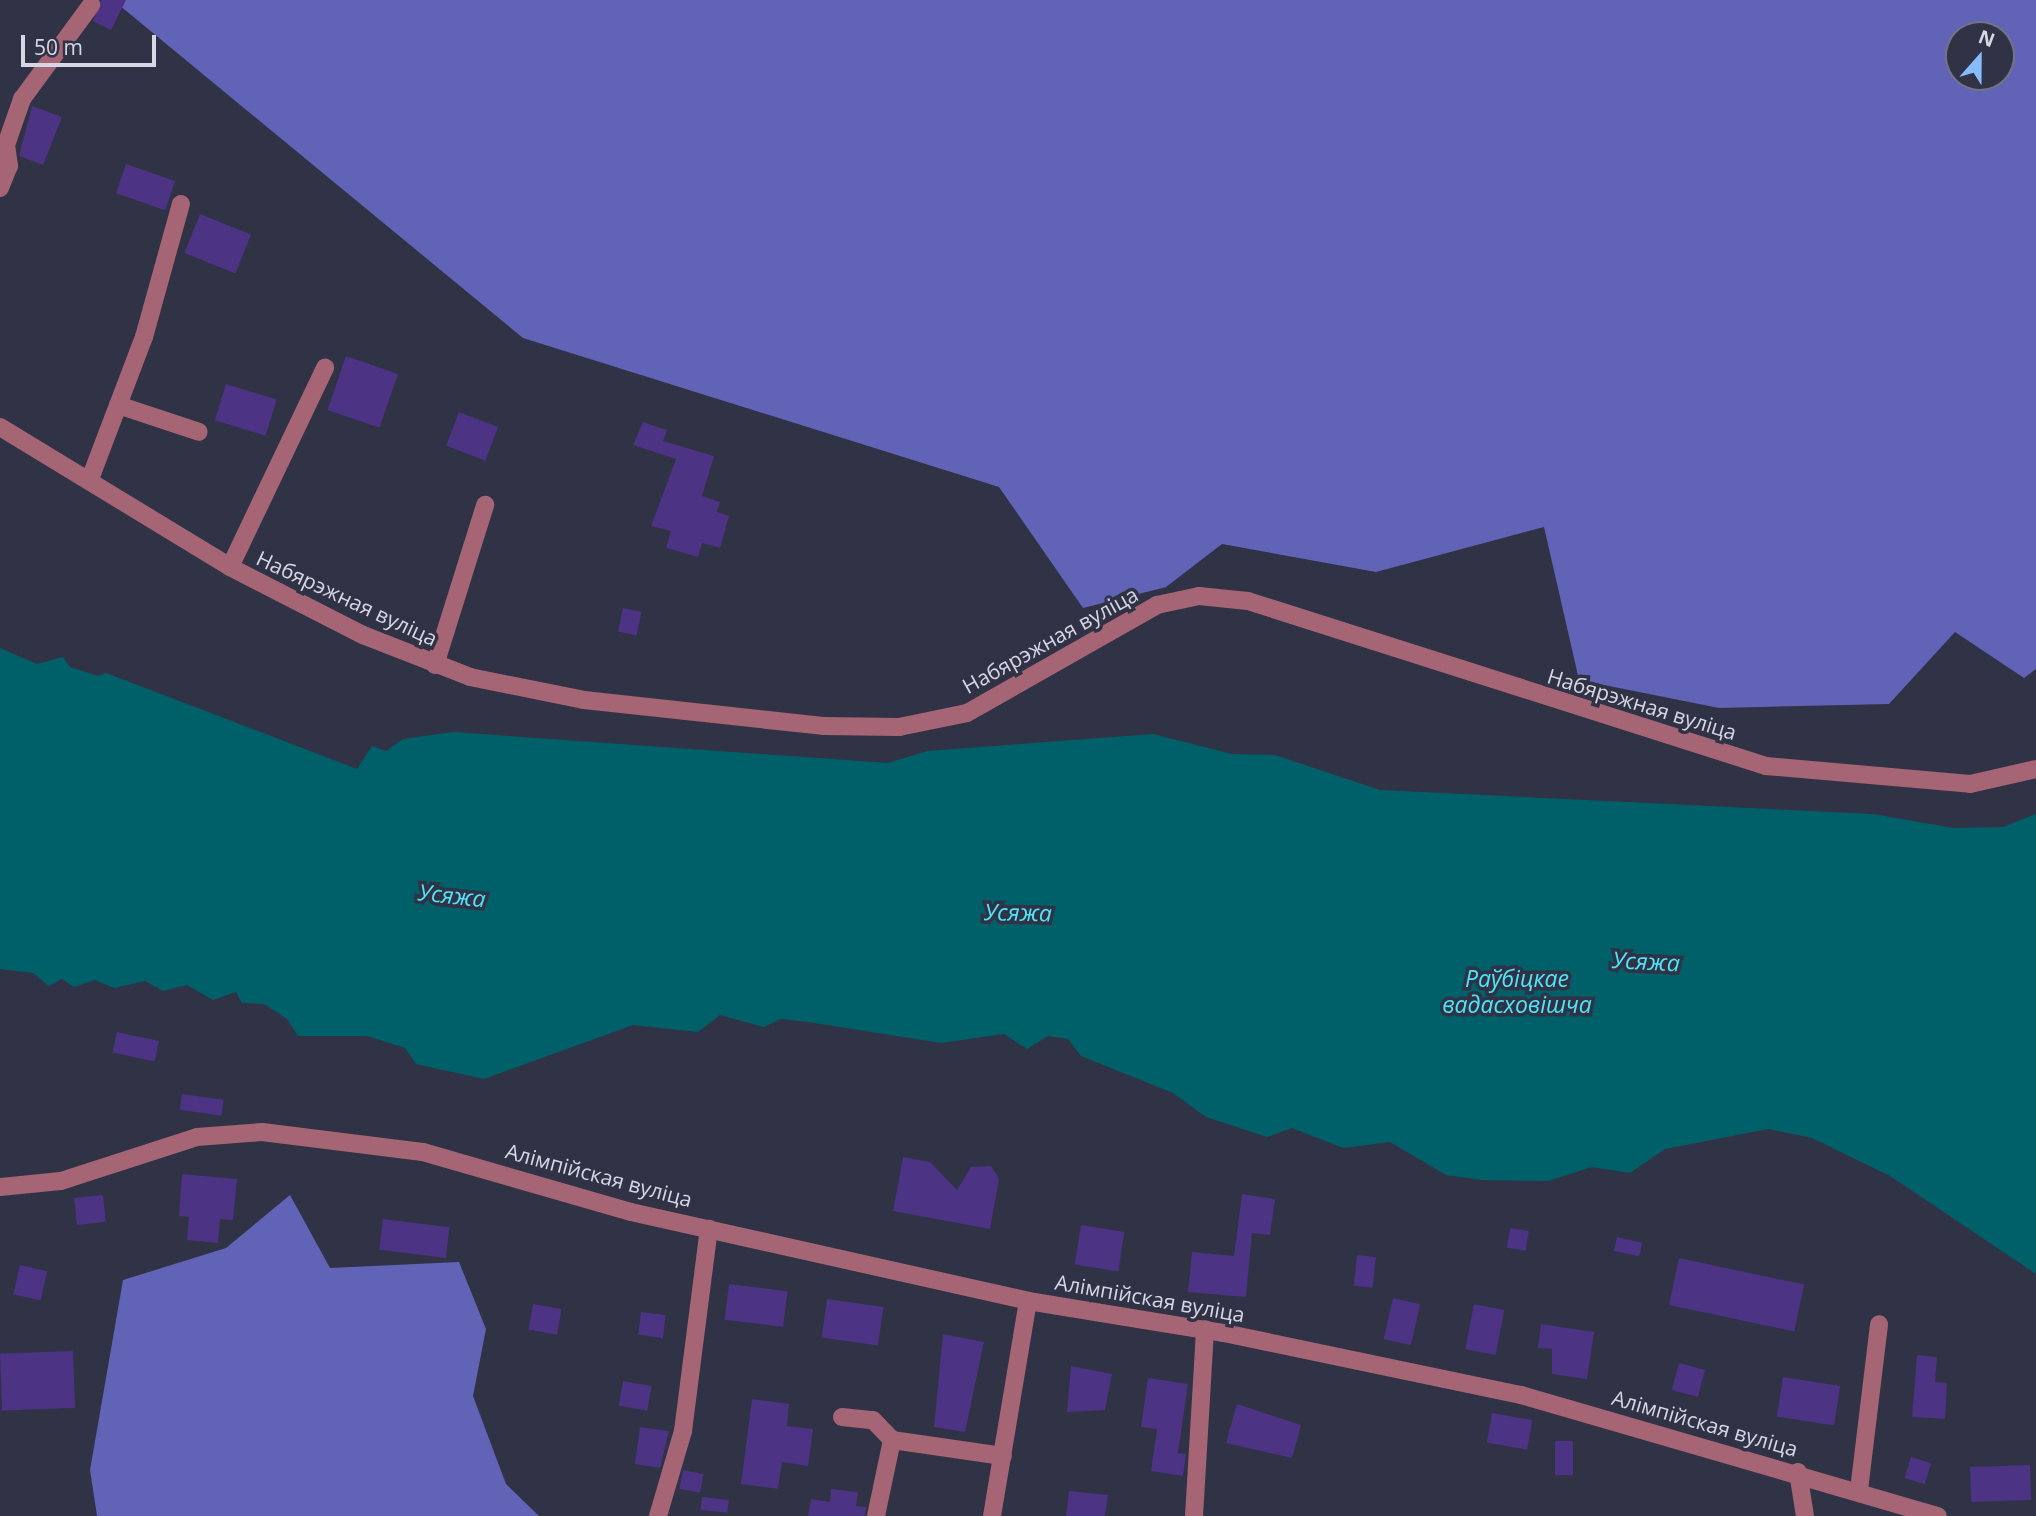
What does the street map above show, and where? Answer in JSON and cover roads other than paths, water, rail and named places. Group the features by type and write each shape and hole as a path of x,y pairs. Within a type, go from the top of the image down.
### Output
{"street":[{"path":"0,188 9,166 6,145 22,99 91,5"},
{"path":"90,479 118,405 181,204"},
{"path":"230,567 325,368"},
{"path":"118,405 199,432"},
{"name":"Набярэжная вуліца","path":"0,427 90,479 230,567 435,665 584,700 824,726 899,727 967,713 1157,606 1199,596 1248,601 1766,766 1970,784 2036,769"},
{"path":"435,665 485,505"},
{"name":"Алімпійская вуліца","path":"0,1187 61,1181 197,1137 262,1132 351,1140 445,1157 709,1228 1028,1301 1205,1329 1521,1395 1798,1472 1938,1516"},
{"path":"658,1516 683,1431 709,1228"},
{"path":"992,1516 1028,1301"},
{"path":"1859,1490 1880,1324"},
{"path":"1194,1516 1205,1329"},
{"path":"842,1417 873,1420 892,1440 1003,1456"},
{"path":"876,1516 892,1440"},
{"path":"1798,1472 1805,1516"}],"water":[{"name":"Раўбіцкае вадасховішча","path":"0,648 37,664 63,657 70,667 98,676 106,673 357,769 372,746 386,751 403,739 453,732 888,763 927,751 1153,734 1232,754 1275,755 1380,790 1873,814 1953,828 2003,827 2036,814 2036,1274 1890,1176 1812,1138 1768,1129 1665,1149 1630,1173 1592,1167 1548,1181 1481,1180 1446,1175 1390,1142 1343,1148 1292,1128 1267,1137 1206,1117 1173,1093 1081,1056 1068,1039 1048,1036 1027,1049 1004,1034 941,1043 781,1019 764,1027 720,1015 698,1032 633,1025 484,1079 416,1064 405,1048 367,1036 298,1036 287,1019 264,1004 242,1003 236,992 213,1000 187,985 163,991 145,981 114,988 95,980 74,987 62,979 49,986 33,973 0,969"}],"water label":[{"name":"Усяжа","path":"452,895"},
{"name":"Усяжа","path":"1018,912"},
{"name":"Усяжа","path":"1646,961"}]}
